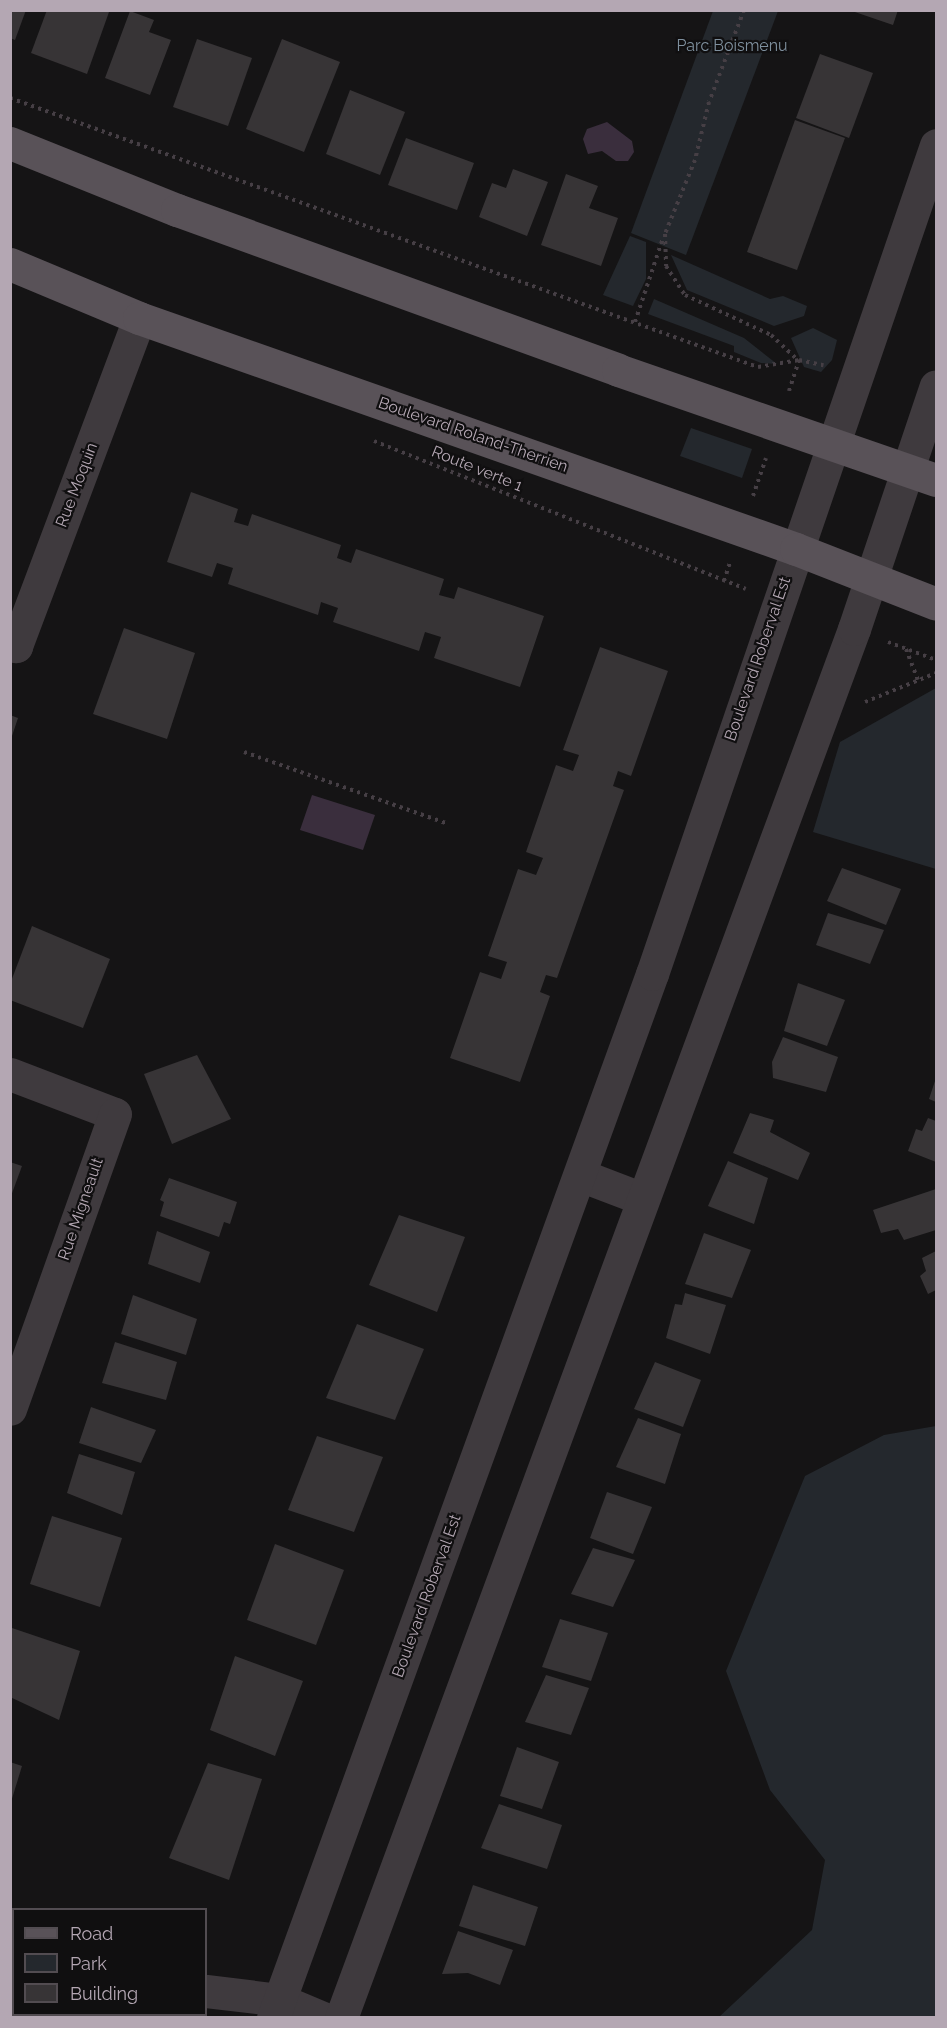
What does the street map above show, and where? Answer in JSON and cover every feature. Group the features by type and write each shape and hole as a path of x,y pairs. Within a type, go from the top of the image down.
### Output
{"main road":[{"path":"10,143 177,210 922,475"},
{"name":"Boulevard Roland-Therrien","path":"10,264 139,318 796,549 936,604"}],"street":[{"name":"Boulevard Roberval Est","path":"277,2009 580,1175 936,145"},
{"name":"Rue Moquin","path":"10,643 16,646 139,318"},
{"path":"341,2018 872,578 922,475 936,386"},
{"name":"Rue Migneault","path":"10,1074 115,1114 10,1409"},
{"path":"580,1175 643,1199"},
{"path":"207,1991 323,2018"}],"path":[{"path":"635,322 665,234 694,160 709,102 744,10"},
{"path":"10,98 758,367 799,360 829,367"},
{"path":"665,234 666,266 685,295 771,335 799,360"},
{"path":"724,580 799,360"},
{"name":"Route verte 1","path":"362,436 777,601"},
{"path":"854,628 936,660"},
{"path":"905,649 918,680"},
{"path":"820,720 936,673"},
{"path":"244,752 448,824"}],"green space":[{"name":"Parc Boismenu","path":"713,11 778,11 686,255 631,233"},
{"path":"630,236 646,242 646,279 633,306 603,295"},
{"path":"671,255 770,299 783,296 807,306 804,316 774,326 687,290"},
{"path":"654,299 744,338 777,364 761,363 734,352 734,346 648,314"},
{"path":"813,328 837,340 832,360 821,372 804,367 791,338"},
{"path":"691,428 752,449 742,478 680,456"},
{"path":"936,688 936,869 813,832 840,742"},
{"path":"936,1426 936,2017 719,2017 812,1930 825,1860 770,1790 726,1671 805,1476 884,1435"}],"shaded area":[{"path":"607,122 632,141 634,152 628,161 616,161 602,151 588,154 583,139 587,129"},
{"path":"312,795 375,815 363,850 300,830"}],"building":[{"path":"10,10 26,10 15,40 10,38"},
{"path":"47,10 109,12 87,74 31,53"},
{"path":"849,10 898,10 893,25"},
{"path":"130,11 154,20 149,32 171,40 150,95 105,78"},
{"path":"197,39 252,58 228,126 173,107"},
{"path":"282,39 340,62 304,152 246,129"},
{"path":"820,54 873,73 849,138 796,118"},
{"path":"350,90 405,112 380,175 326,154"},
{"path":"795,120 845,138 797,270 747,252"},
{"path":"406,138 474,163 457,210 388,185"},
{"path":"513,169 548,182 527,236 479,217 492,183 506,188"},
{"path":"566,174 598,186 589,208 618,218 601,266 541,245"},
{"path":"191,492 238,509 234,522 248,526 252,514 341,545 337,558 351,563 356,549 444,579 439,595 454,599 458,587 544,616 520,687 434,658 441,637 425,632 419,651 333,622 338,608 321,602 318,615 228,584 233,568 217,563 212,577 167,562"},
{"path":"124,628 195,653 167,739 93,714"},
{"path":"600,647 668,671 631,776 618,771 613,786 624,790 557,978 546,975 540,992 550,996 520,1082 450,1058 480,972 501,979 507,962 488,956 518,869 536,875 543,858 526,852 556,765 573,771 579,755 563,750"},
{"path":"10,715 18,718 11,739 10,739"},
{"path":"842,868 901,889 886,925 827,901"},
{"path":"828,913 884,930 870,964 816,945"},
{"path":"32,926 110,959 83,1028 10,1000 10,984"},
{"path":"798,983 845,1000 827,1046 784,1031"},
{"path":"783,1037 838,1057 826,1092 773,1078 772,1062"},
{"path":"197,1055 231,1119 172,1144 144,1074"},
{"path":"936,1078 936,1102 929,1099"},
{"path":"750,1113 774,1120 770,1132 810,1153 798,1180 733,1153"},
{"path":"928,1118 936,1121 936,1162 908,1151 916,1129 922,1131"},
{"path":"728,1161 768,1178 754,1224 708,1206"},
{"path":"10,1162 22,1166 11,1196 10,1196"},
{"path":"169,1178 237,1202 230,1224 224,1222 219,1237 160,1216 164,1202 160,1200"},
{"path":"936,1189 936,1230 904,1240 898,1229 881,1233 873,1210"},
{"path":"399,1215 465,1237 437,1312 369,1285"},
{"path":"157,1231 210,1252 200,1283 148,1264"},
{"path":"704,1233 751,1250 732,1298 685,1284"},
{"path":"936,1251 936,1290 928,1294 920,1276 926,1271 922,1258"},
{"path":"685,1293 726,1305 710,1354 666,1338 675,1304 682,1305"},
{"path":"133,1295 197,1319 186,1355 121,1334"},
{"path":"357,1324 424,1349 395,1420 326,1398"},
{"path":"115,1342 177,1362 166,1400 102,1383"},
{"path":"655,1362 701,1380 683,1427 634,1409"},
{"path":"91,1407 156,1430 141,1463 79,1443"},
{"path":"638,1418 681,1434 665,1484 616,1467"},
{"path":"317,1436 383,1457 354,1532 288,1510"},
{"path":"79,1454 135,1472 122,1515 67,1493"},
{"path":"607,1492 652,1507 633,1554 590,1538"},
{"path":"52,1516 122,1538 100,1607 30,1584"},
{"path":"275,1544 344,1570 316,1645 247,1620"},
{"path":"593,1548 635,1560 613,1607 571,1594"},
{"path":"560,1619 608,1633 591,1681 542,1667"},
{"path":"12,1628 80,1651 59,1720 10,1697"},
{"path":"235,1656 303,1681 275,1756 210,1730"},
{"path":"546,1675 589,1688 571,1735 525,1722"},
{"path":"517,1747 559,1762 542,1809 500,1796"},
{"path":"10,1762 22,1766 11,1802 10,1802"},
{"path":"208,1763 262,1779 229,1880 169,1858"},
{"path":"499,1804 562,1825 547,1869 481,1848"},
{"path":"473,1885 538,1907 525,1946 459,1926"},
{"path":"458,1931 513,1950 500,1985 468,1973 442,1974"}]}
